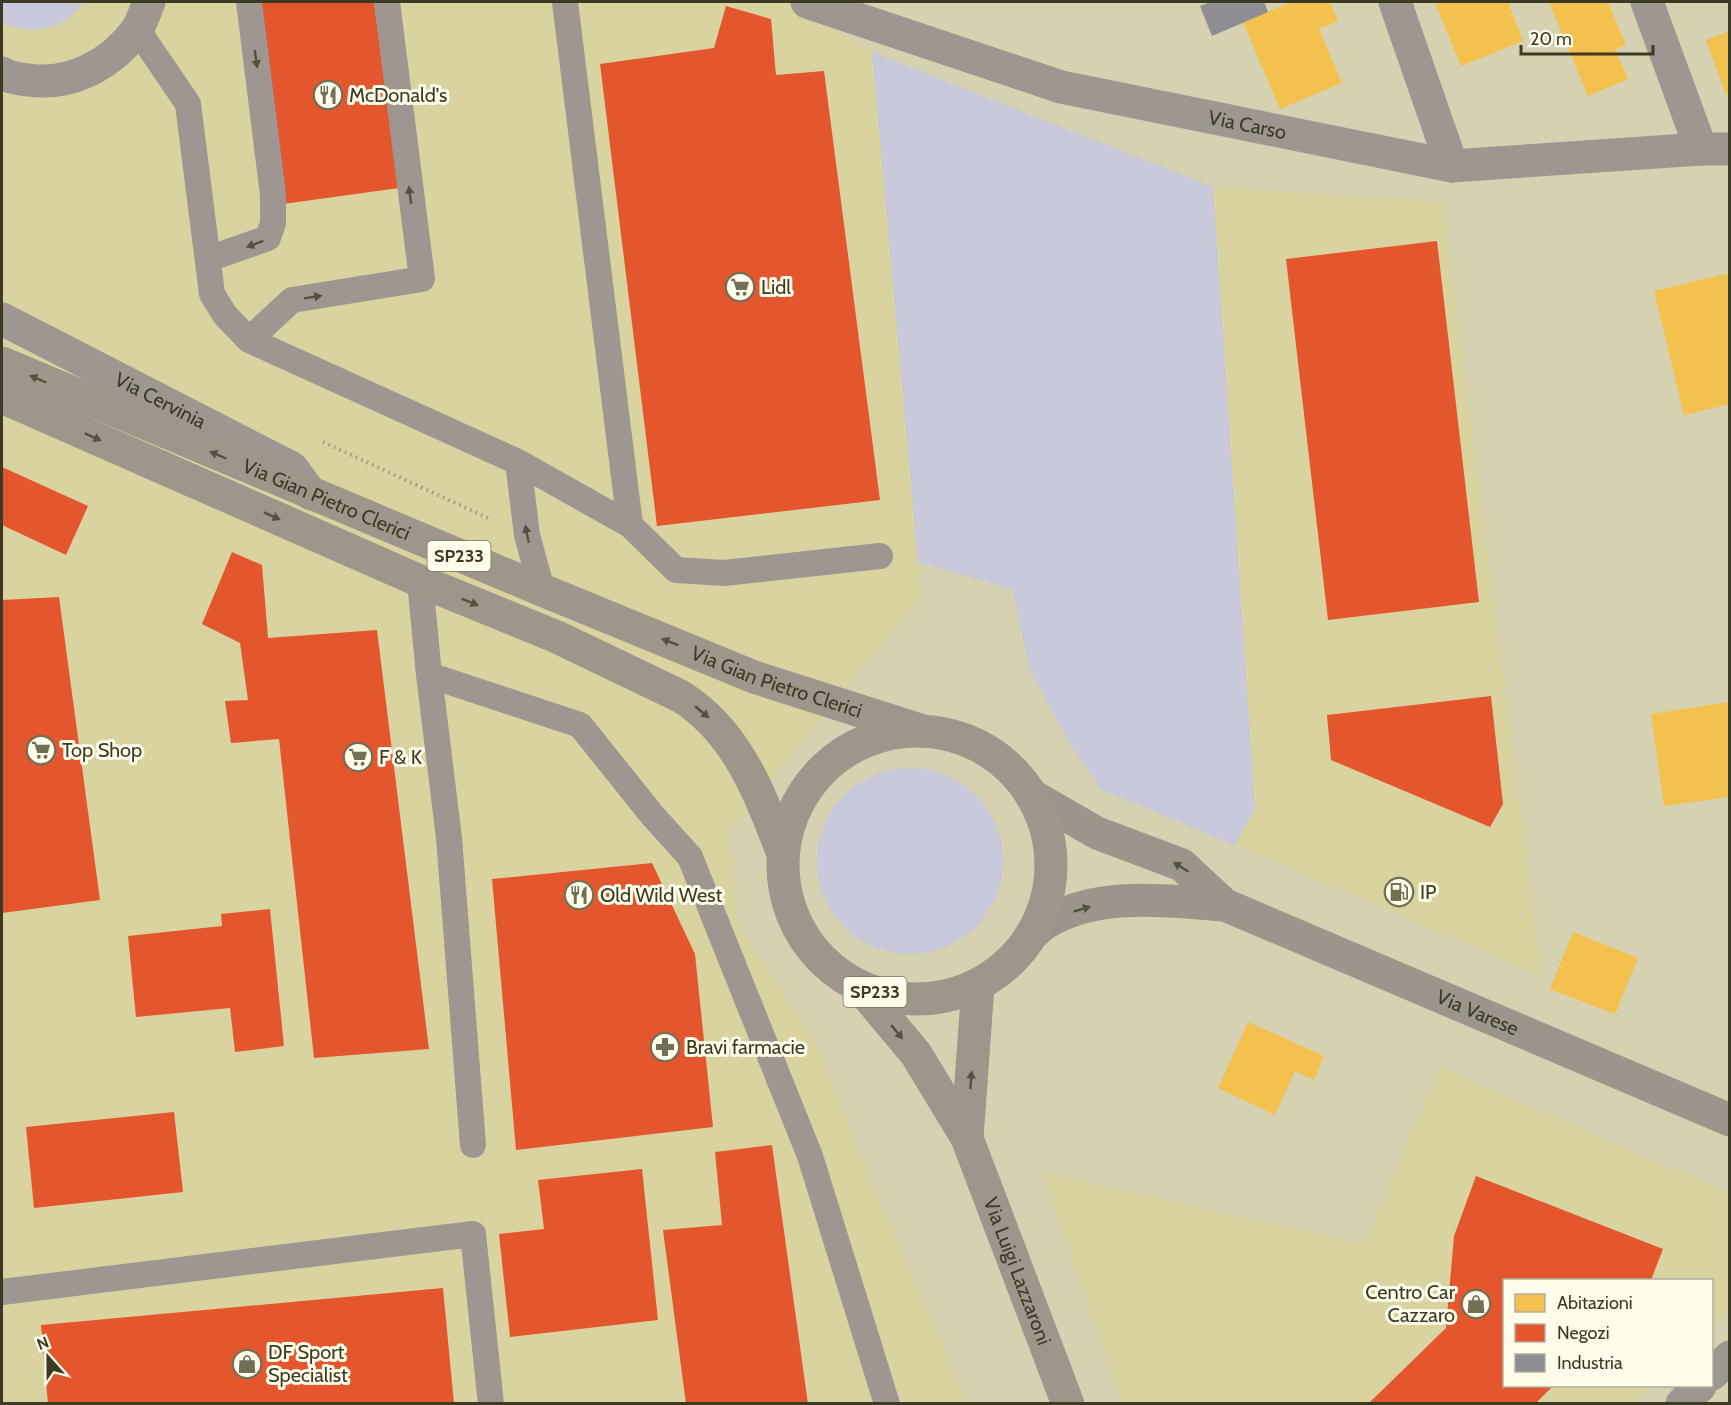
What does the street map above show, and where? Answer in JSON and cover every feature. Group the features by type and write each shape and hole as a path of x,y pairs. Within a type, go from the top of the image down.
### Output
{"main road":[{"name":"Via Gian Pietro Clerici","path":"2,363 542,591 754,677 923,731"},
{"name":"Via Gian Pietro Clerici","path":"2,397 420,581 557,638 680,696 698,708 720,729 742,760 766,809 783,854"},
{"name":"SP233","path":"923,731 948,735 974,743 996,756 1016,774 1042,816 1049,840 1051,865 1049,890 1042,914 1017,955 978,985 955,994 931,999 906,999 882,995 860,987 830,968 817,956 801,935 790,911 784,886 783,854 786,833 795,808 808,786 826,766 847,751 871,739 896,733 923,731"},
{"name":"Via Luigi Lazzaroni","path":"967,1138 978,985"},
{"name":"Via Luigi Lazzaroni","path":"860,987 916,1054 967,1138 1068,1404"}],"street":[{"name":"Via Carso","path":"807,2 1061,87 1452,166 1715,149 1647,2"},
{"path":"1395,2 1452,166"},
{"path":"4,76 45,83 82,75 114,56 143,15"},
{"name":"Via Cervinia","path":"2,319 292,468 311,494"},
{"name":"Via Varese","path":"1031,795 1097,833 1182,865 1225,905"},
{"name":"Via Varese","path":"1031,935 1048,921 1090,906 1141,899 1225,905 1730,1120"},
{"path":"1713,1375 1730,1357"}],"lane":[{"path":"208,259 268,238 273,223 273,195 249,2"},
{"path":"249,340 292,300 422,279 387,2"},
{"path":"565,2 630,525"},
{"path":"143,15 188,104 212,294 225,315 249,340 518,462 630,525 676,570 724,573 880,556"},
{"path":"518,462 527,535 542,591"},
{"path":"420,581 449,838 473,1145"},
{"path":"429,675 580,725 653,816 690,857 810,1156 887,1404"},
{"path":"2,1292 473,1234 491,1404"}],"path":[{"path":"318,440 527,535"}],"shaded area":[{"path":"2,2 788,2 872,52 921,597 728,832 739,926 814,1038 854,1140 968,1403 2,1404"},
{"path":"2,2 83,2 67,20 36,30 2,23"},
{"path":"872,52 1213,187 1255,809 1235,845 1102,790 1071,746 1030,670 1012,589 918,562"},
{"path":"1213,187 1443,202 1542,976 1235,845 1255,808"},
{"path":"910,768 946,775 976,795 996,825 1003,861 996,897 976,927 946,947 910,954 874,947 844,927 824,897 817,861 824,825 844,795 874,775"},
{"path":"1440,1067 1729,1193 1729,1312 1713,1328 1713,1279 1503,1279 1503,1387 1651,1387 1633,1403 1123,1403 1042,1172 1364,1244"}],"building: Abitazioni":[{"path":"1292,2 1330,2 1338,21 1319,29 1342,83 1280,109 1243,22"},
{"path":"1435,2 1508,2 1523,41 1461,66"},
{"path":"1549,2 1608,2 1626,45 1615,49 1628,79 1588,96"},
{"path":"1730,31 1730,94 1726,95 1706,40"},
{"path":"1730,273 1730,404 1684,415 1654,291"},
{"path":"1730,702 1730,797 1664,806 1651,714"},
{"path":"1573,932 1638,958 1615,1014 1550,989"},
{"path":"1248,1022 1324,1056 1314,1080 1295,1071 1275,1115 1218,1088"}],"building: Negozi":[{"name":"McDonald's","path":"257,2 374,2 399,188 283,204"},
{"name":"Lidl","path":"726,6 771,19 776,75 824,71 880,500 657,526 600,64 714,48"},
{"path":"1437,241 1479,602 1328,620 1286,259"},
{"path":"2,467 88,506 66,555 2,525"},
{"path":"232,552 262,565 268,638 377,630 429,1049 314,1058 279,739 231,743 225,701 248,700 240,643 202,624"},
{"name":"Top Shop","path":"59,597 100,900 2,913 2,600"},
{"path":"1491,696 1503,804 1490,827 1331,760 1327,715"},
{"path":"652,863 695,954 713,1127 516,1150 492,879"},
{"path":"270,909 284,1046 235,1052 230,1008 136,1017 128,936 222,926 221,914"},
{"path":"174,1112 183,1192 34,1208 26,1127"},
{"path":"772,1145 808,1404 686,1404 663,1230 722,1225 715,1152"},
{"path":"642,1169 658,1320 510,1337 499,1234 544,1229 538,1180"},
{"name":"Centro Car Cazzaro","path":"1476,1176 1663,1249 1651,1279 1503,1279 1503,1387 1552,1387 1535,1404 1368,1404 1446,1328 1454,1236"},
{"name":"DF Sport Specialist","path":"443,1288 454,1404 48,1404 41,1325"}],"building: Industria":[{"path":"1211,2 1264,2 1268,12 1212,36 1200,6"}],"place":[{"name":"McDonald's","path":"328,95"},
{"name":"Lidl","path":"740,287"},
{"name":"Top Shop","path":"41,750"},
{"name":"F & K","path":"358,757"},
{"name":"IP","path":"1399,892"},
{"name":"Old Wild West","path":"579,895"},
{"name":"Bravi farmacie","path":"665,1047"},
{"name":"Centro Car Cazzaro","path":"1476,1304"},
{"name":"DF Sport Specialist","path":"247,1364"}]}
